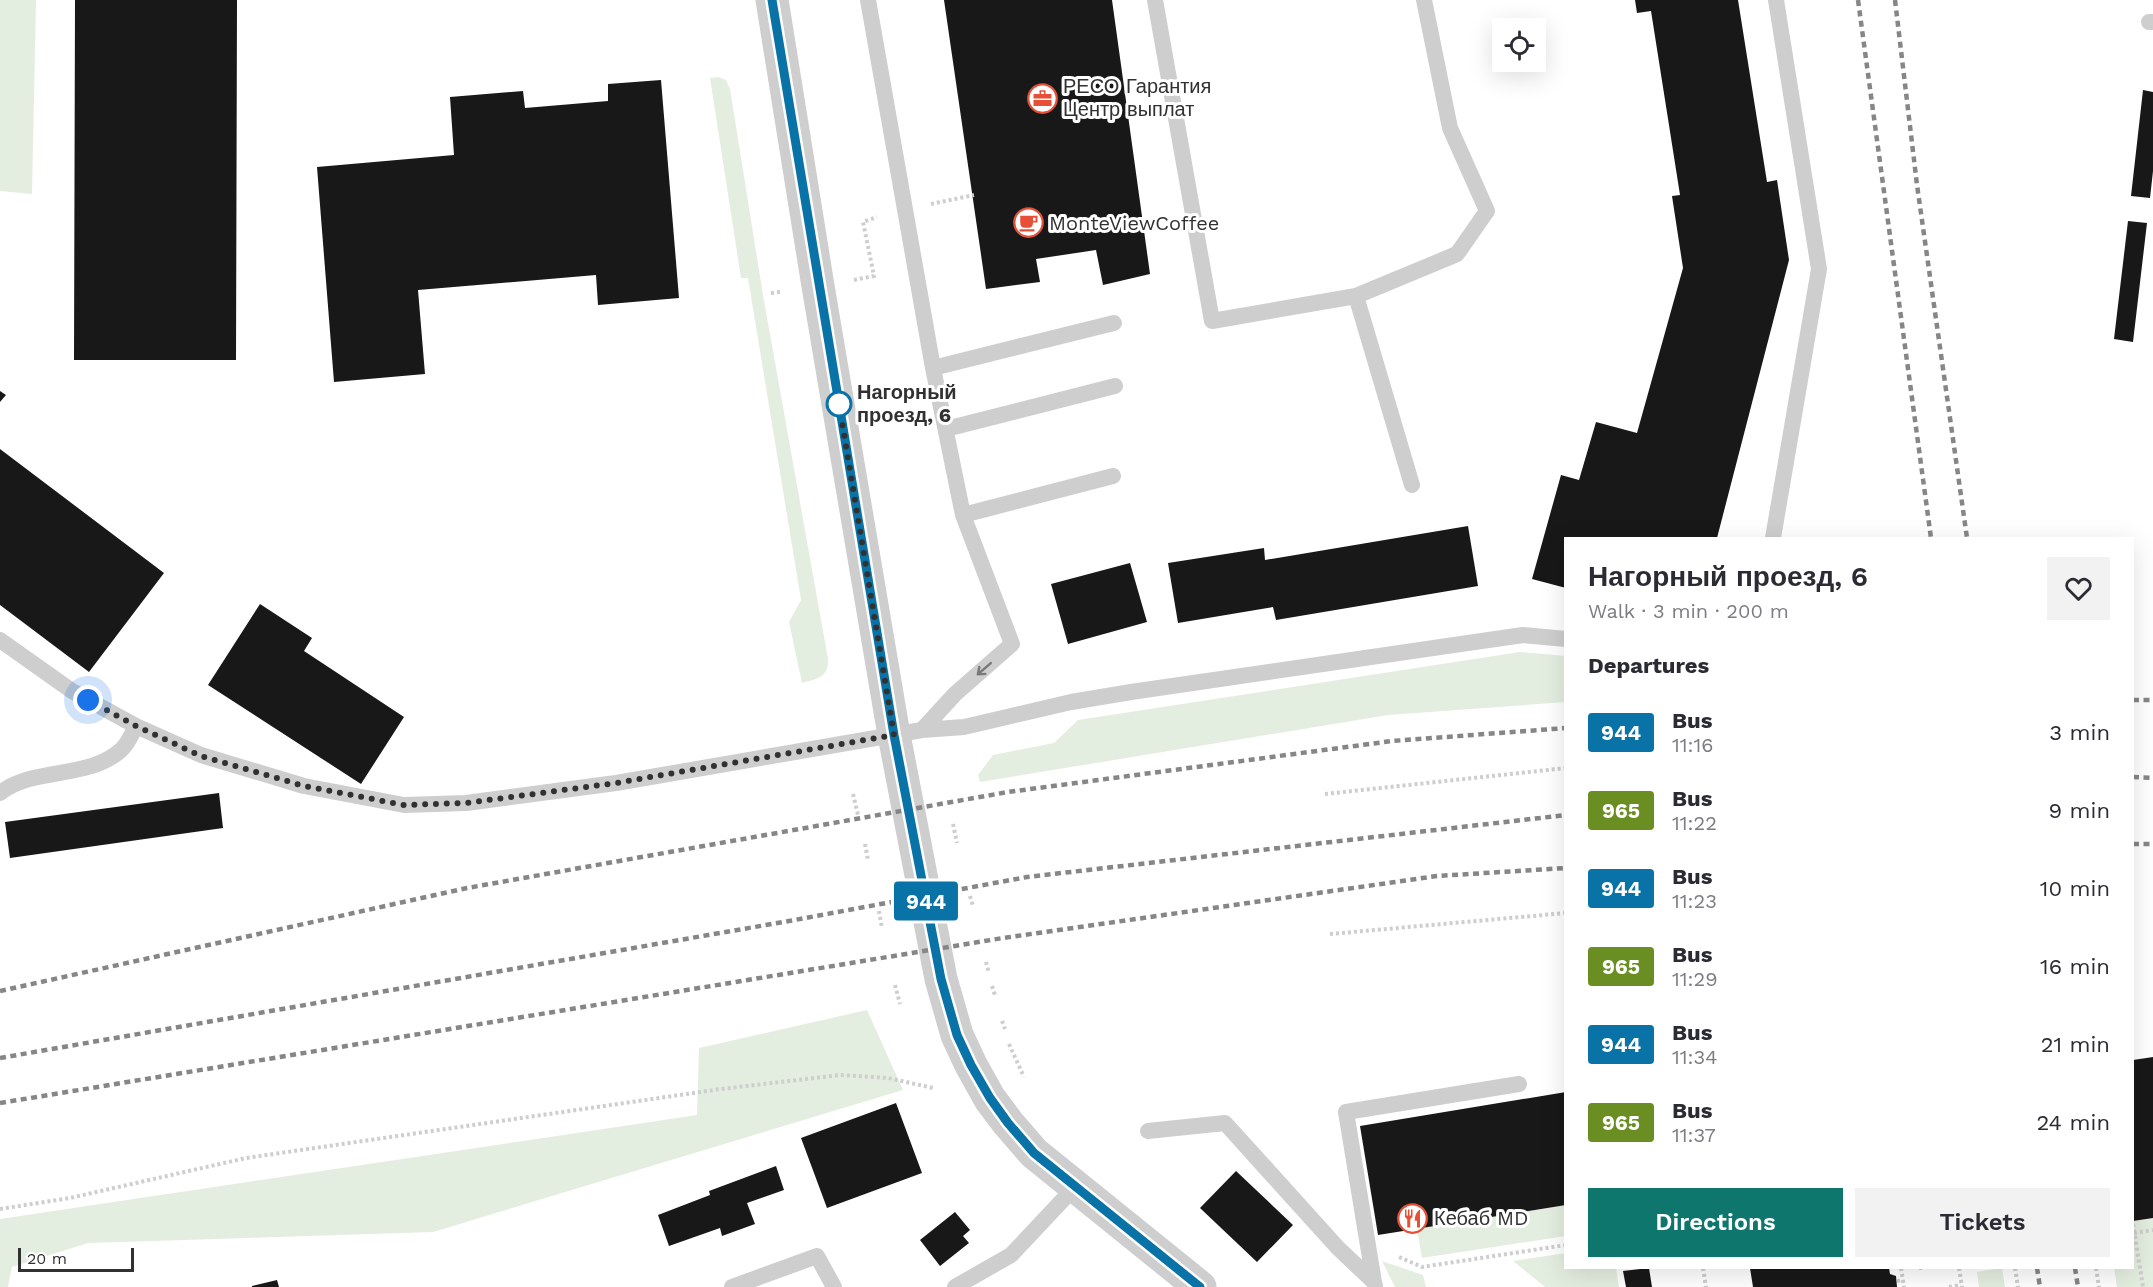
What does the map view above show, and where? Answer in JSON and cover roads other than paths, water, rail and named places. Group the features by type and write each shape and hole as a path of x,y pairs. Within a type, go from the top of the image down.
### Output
{"street":[{"path":"772,0 818,286 908,732 941,979 957,1035 971,1065 1008,1123 1034,1153 1200,1287"}],"lane":[{"path":"868,0 933,368 963,515 1012,644 908,732"},
{"path":"1155,0 1212,321 1356,296 1457,254 1487,211 1450,128 1424,0"},
{"path":"1773,537 1819,269 1776,0"},
{"path":"1356,296 1412,485"},
{"path":"933,368 1114,323"},
{"path":"946,429 1114,386"},
{"path":"963,515 1113,477"},
{"path":"0,640 72,691 136,726 201,756 304,786 404,805 466,803 616,783 908,732 964,727 1071,702 1131,692 1523,635 1564,639"},
{"path":"0,793 11,785 52,773 97,765 123,749 136,726"},
{"path":"1375,1285 1346,1112 1519,1084"},
{"path":"1148,1131 1225,1123 1338,1248 1375,1285"},
{"path":"955,1287 1011,1254 1075,1187"},
{"path":"732,1287 818,1256 834,1287"}],"railway":[{"path":"1858,0 1931,537"},
{"path":"1895,0 1917,185 1967,537"},
{"path":"2134,700 2153,700"},
{"path":"0,991 467,888 1008,792 1392,741 1564,728"},
{"path":"2134,777 2153,778"},
{"path":"0,1058 789,921 1027,877 1564,815"},
{"path":"2134,844 2153,844"},
{"path":"0,1103 1003,938 1437,876 1564,868"},
{"path":"2037,1269 2040,1287"},
{"path":"2075,1269 2078,1287"}],"place":[{"name":"РЕСО Гарантия Центр выплат","path":"1042,98"},
{"name":"MonteViewCoffee","path":"1028,223"},
{"name":"Нагорный проезд, 6","path":"839,404"},
{"name":"Кебаб MD","path":"1413,1218"}]}
